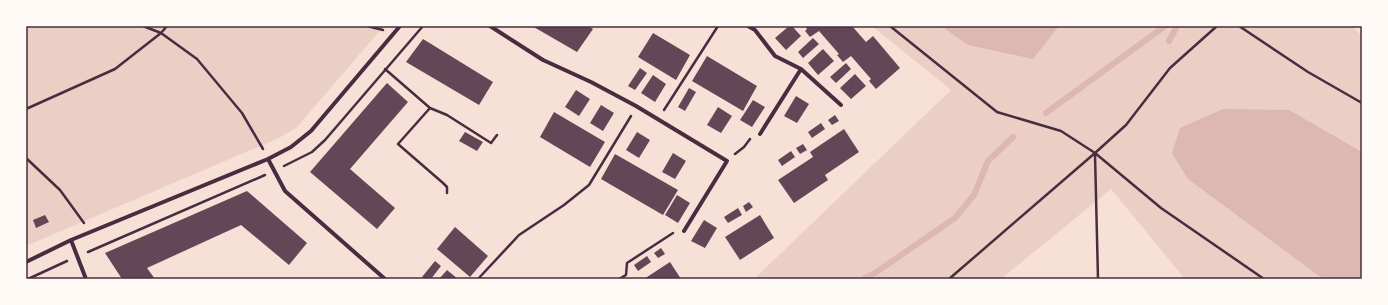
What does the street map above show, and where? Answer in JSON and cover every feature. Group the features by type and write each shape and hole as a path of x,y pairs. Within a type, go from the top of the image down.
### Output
{"street":[{"path":"26,262 71,240 268,159 291,147 311,131 400,26"},
{"path":"490,26 543,60 591,82 636,106 727,160 684,231"},
{"path":"748,26 755,30 775,56 801,69 841,105"},
{"path":"760,134 801,69"},
{"path":"268,159 285,191 385,279"},
{"path":"71,240 86,279"}],"path":[{"path":"143,26 161,33 197,59 242,113 268,159"},
{"path":"26,109 115,69 161,33 167,26"},
{"path":"658,119 718,26"},
{"path":"890,26 997,112 1061,131 1096,153 1162,208 1264,279"},
{"path":"949,279 1096,153 1126,125 1170,68 1218,26"},
{"path":"1239,26 1308,72 1362,103"},
{"path":"385,69 430,108 447,115 491,143 497,135"},
{"path":"478,279 519,235 564,205 589,185 636,106"},
{"path":"430,108 398,144 443,183 447,188 447,194"},
{"path":"727,160 744,147 752,135 760,134"},
{"path":"1096,153 1098,279"},
{"path":"26,158 60,190 90,232"},
{"path":"619,279 626,275 627,263 672,234 684,231"}],"shaded area":[{"path":"26,26 384,26 296,128 279,138 26,246"},
{"path":"872,26 1352,26 1362,36 1362,279 1185,279 1111,189 1001,279 754,279 951,90"},
{"path":"941,26 1059,26 1033,59 968,45"},
{"path":"1223,109 1289,110 1362,152 1362,279 1323,279 1188,179 1172,153 1180,128"}],"building":[{"path":"532,26 588,26 593,29 577,52"},
{"path":"789,26 792,26 801,36 786,50 775,38"},
{"path":"805,26 852,26 866,42 873,36 900,68 876,89 869,81 871,79 851,56 843,62 837,55 839,54 819,31 810,37 805,31 807,29"},
{"path":"653,33 690,55 676,80 638,57"},
{"path":"813,38 819,44 803,58 798,52"},
{"path":"423,39 493,82 479,105 406,62"},
{"path":"823,49 834,61 818,75 808,63"},
{"path":"707,56 757,86 743,111 692,81"},
{"path":"846,63 851,69 836,83 830,77"},
{"path":"640,68 647,73 635,90 628,86"},
{"path":"855,74 866,86 851,99 840,88"},
{"path":"653,75 666,84 655,102 641,93"},
{"path":"387,83 408,102 350,169 395,208 377,229 310,172"},
{"path":"689,88 696,92 685,111 678,107"},
{"path":"576,90 590,99 579,116 565,107"},
{"path":"796,96 809,104 797,123 784,116"},
{"path":"753,100 765,107 752,127 740,120"},
{"path":"601,105 614,113 603,131 590,123"},
{"path":"718,107 732,116 721,133 707,125"},
{"path":"554,112 605,142 590,167 540,137"},
{"path":"835,115 839,121 832,125 828,120"},
{"path":"821,123 825,129 812,138 808,132"},
{"path":"844,129 859,152 825,175 828,180 794,203 778,180 813,157 810,152"},
{"path":"465,132 483,142 477,151 459,141"},
{"path":"637,132 650,140 639,158 626,150"},
{"path":"803,144 807,150 800,154 796,148"},
{"path":"791,151 795,157 782,166 778,160"},
{"path":"673,153 686,161 675,179 662,172"},
{"path":"615,154 678,190 663,215 601,179"},
{"path":"247,191 307,243 289,265 241,225 147,268 155,279 122,279 105,253"},
{"path":"677,195 690,203 678,223 665,215"},
{"path":"749,202 753,207 746,212 743,206"},
{"path":"738,208 742,215 728,223 724,217"},
{"path":"45,215 49,222 36,228 33,220"},
{"path":"760,215 774,238 740,260 725,237"},
{"path":"704,220 717,228 705,248 691,241"},
{"path":"455,227 488,256 470,277 437,249"},
{"path":"661,248 665,254 658,258 654,253"},
{"path":"647,256 651,262 638,271 634,265"},
{"path":"435,261 441,266 431,279 425,279 422,277"},
{"path":"670,262 681,279 644,279"},
{"path":"447,270 458,279 439,279"}],"waterway":[{"path":"1046,113 1165,26"},
{"path":"1169,41 1177,26"},
{"path":"863,279 875,273 955,218 974,195 988,161 1013,137"}]}
